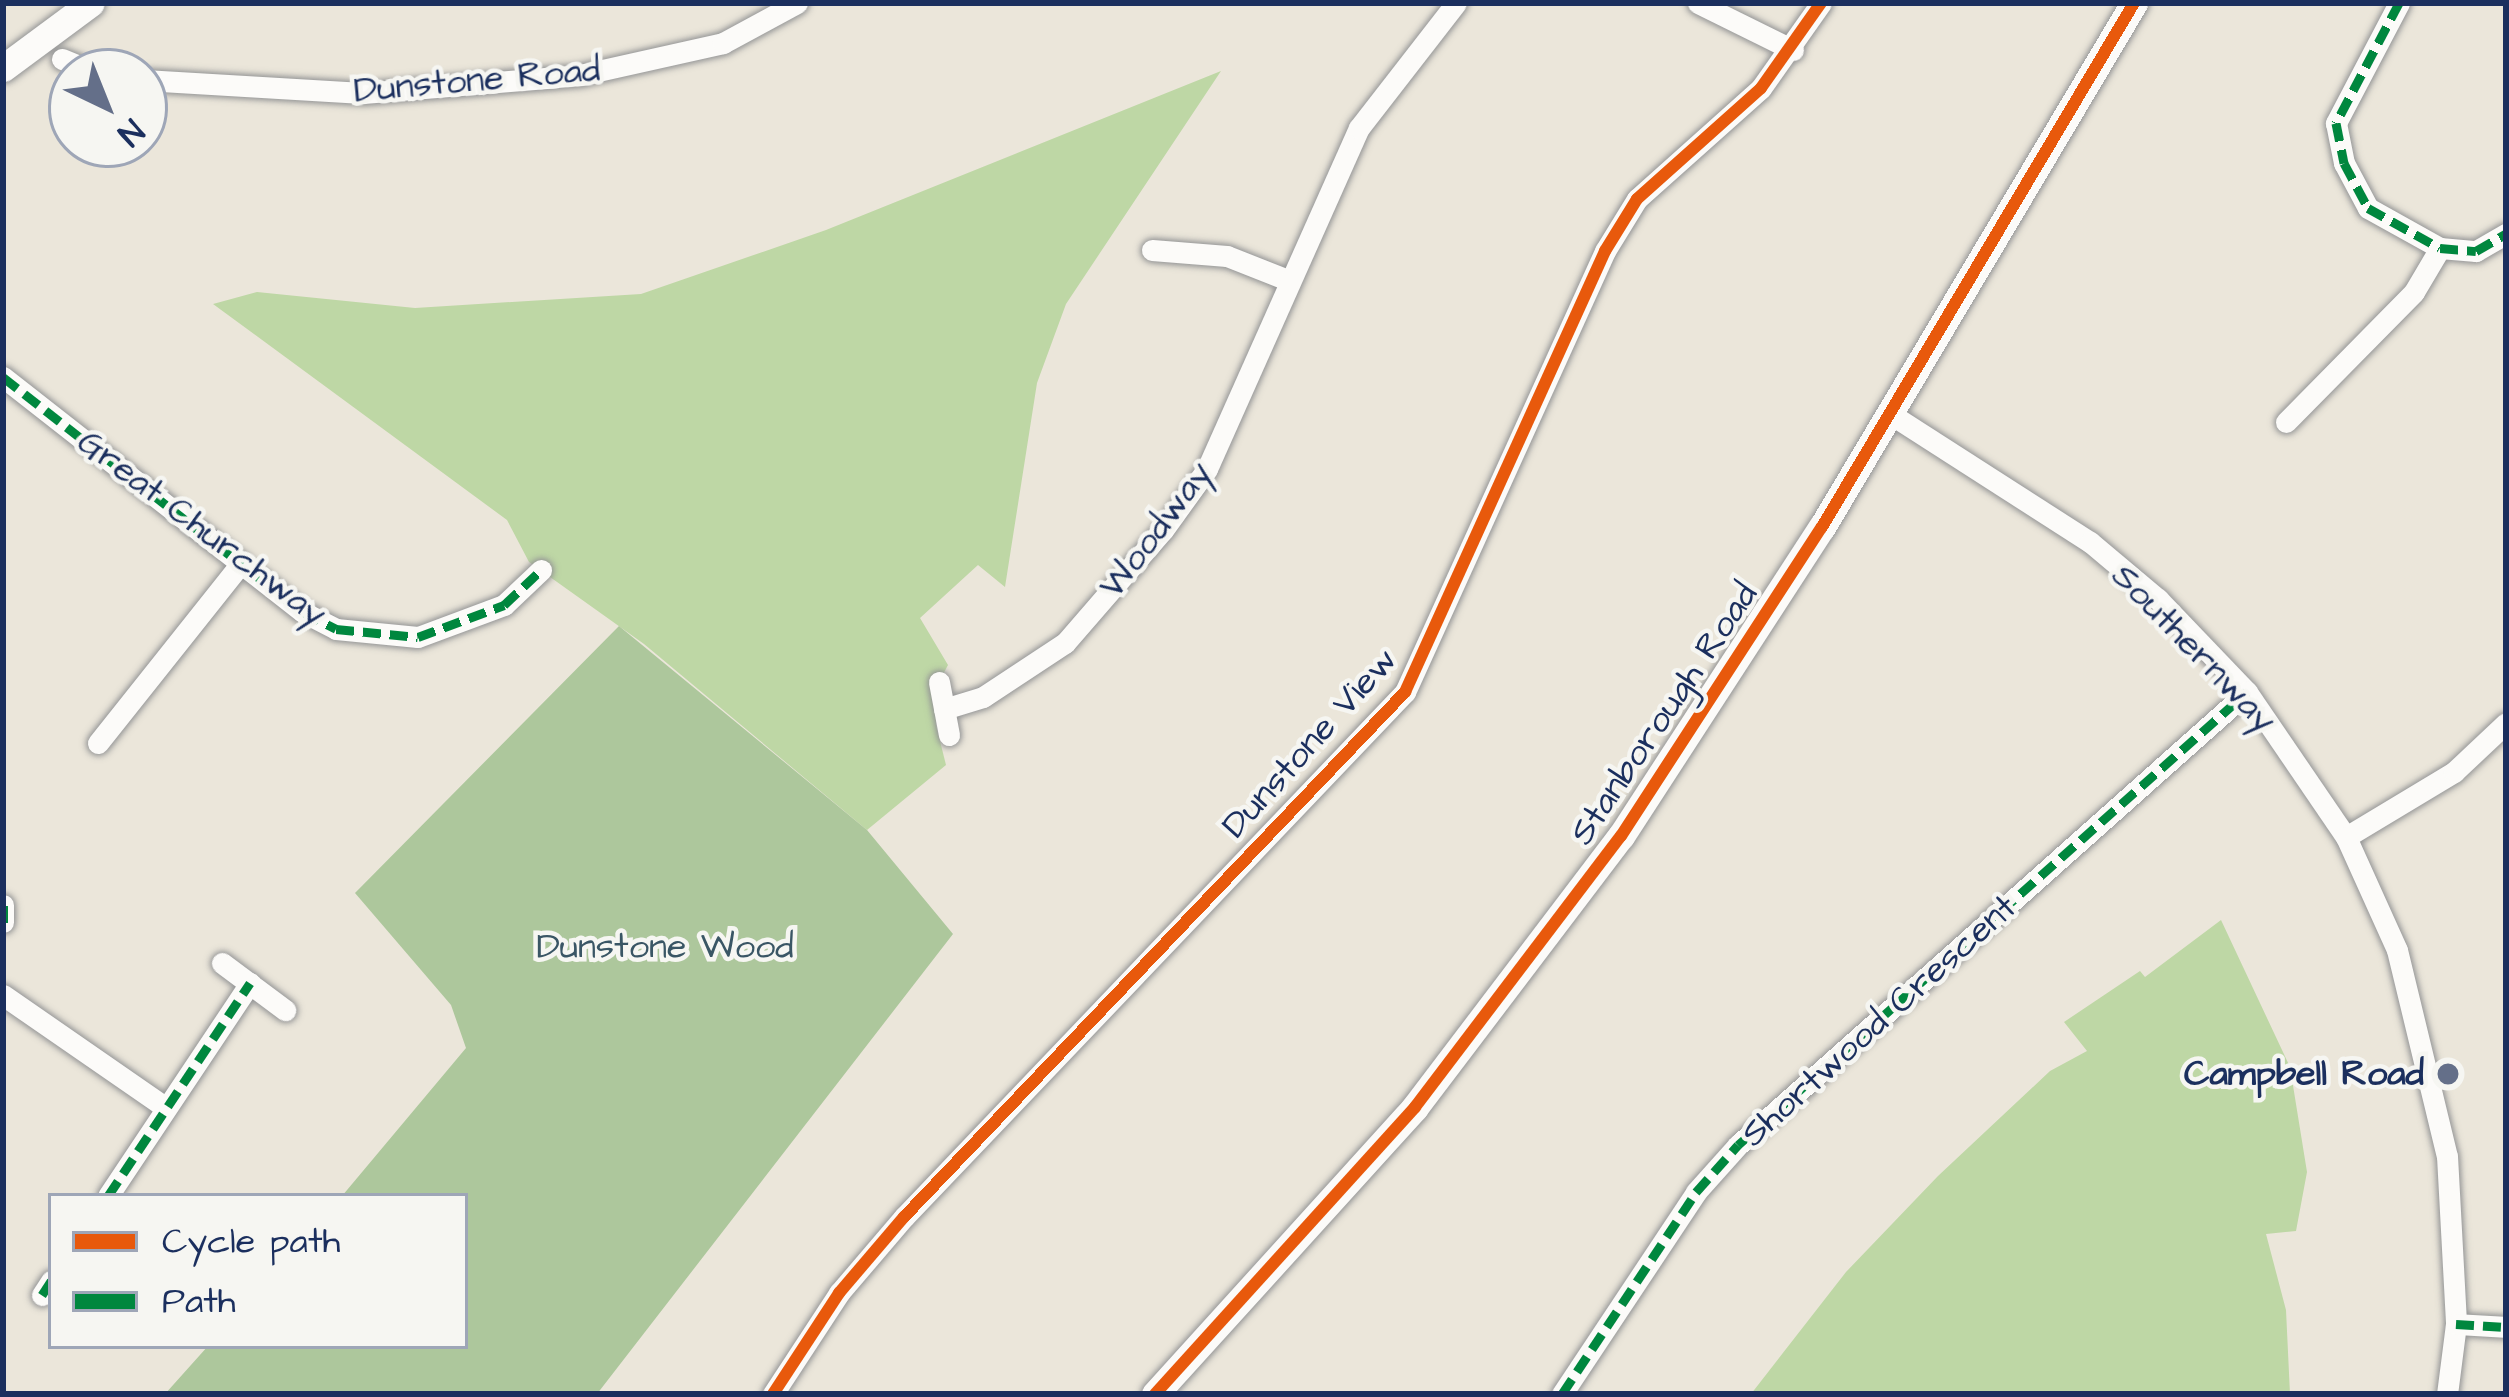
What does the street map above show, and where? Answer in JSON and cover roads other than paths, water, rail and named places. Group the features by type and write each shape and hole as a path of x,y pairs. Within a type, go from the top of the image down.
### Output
{"street":[{"path":"3,68 91,3"},
{"name":"Dunstone Road","path":"168,81 363,93 580,75 723,43 797,3"},
{"name":"Woodway","path":"944,709 983,697 1064,643 1163,530 1207,469 1359,128 1456,3"},
{"path":"1698,3 1793,50"},
{"name":"Dunstone View","path":"773,1394 838,1292 904,1217 1405,692 1605,250 1637,199 1793,50 1821,3"},
{"name":"Stanborough Road","path":"1155,1394 1314,1226 1523,968 1716,697 2134,3"},
{"path":"2399,3 2336,123 2344,163 2368,208 2440,248 2476,251 2506,234"},
{"path":"2286,422 2414,292 2440,248"},
{"path":"1152,250 1227,256 1288,280"},
{"name":"Great Churchway","path":"8,390 303,612 370,636 418,637 470,622 504,605 541,571"},
{"name":"Southernway","path":"1889,413 2090,542 2158,599 2246,692 2346,837 2397,950 2425,1048 2447,1156 2456,1324 2447,1394"},
{"path":"98,743 241,563"},
{"path":"939,682 949,735"},
{"name":"Shortwood Crescent","path":"1562,1394 1696,1192 1738,1144 2246,692"},
{"path":"2346,837 2454,772 2506,723"},
{"path":"3,905 3,922"},
{"path":"222,963 285,1010"},
{"path":"110,1193 250,983"},
{"path":"3,994 166,1108"},
{"path":"2456,1324 2506,1327"}],"place":[{"name":"Campbell Road","path":"2448,1074"}],"park label":[{"name":"Dunstone Wood","path":"665,947"}]}
